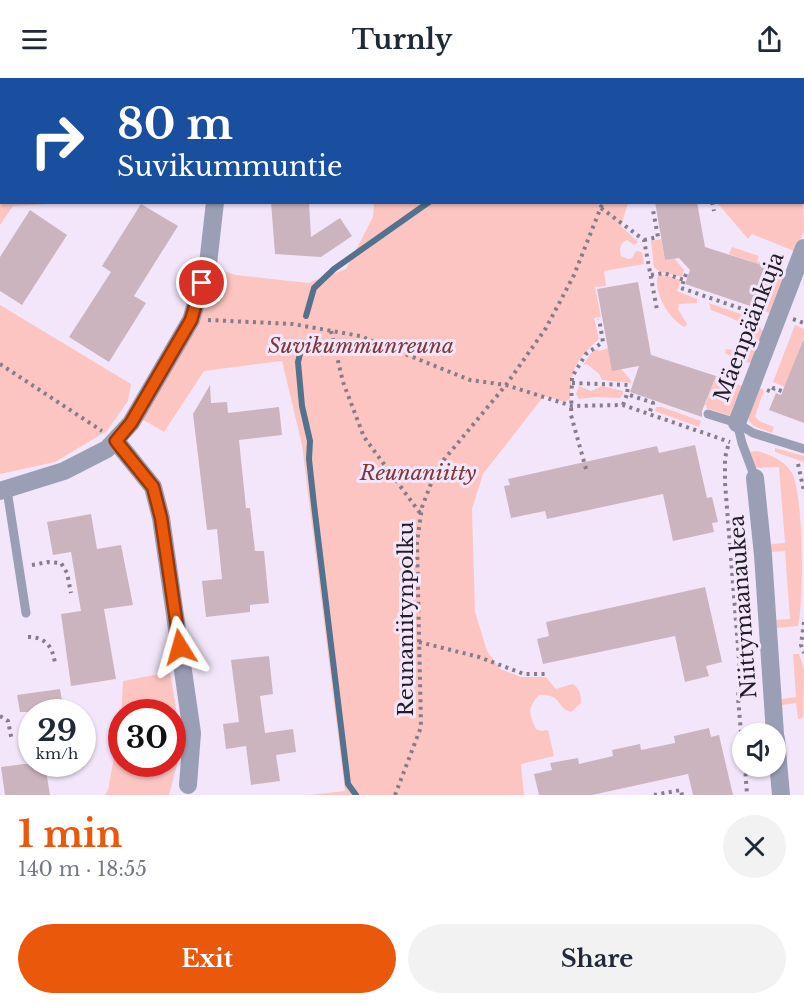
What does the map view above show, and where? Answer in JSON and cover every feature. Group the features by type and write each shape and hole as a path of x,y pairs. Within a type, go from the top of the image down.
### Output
{"street":[{"path":"4,490 64,471 107,449 131,423 191,320 208,264 215,204"},
{"name":"Mäenpäänkuja","path":"737,423 804,248"},
{"path":"116,441 153,487 161,518 192,733 188,785"},
{"name":"Niittymaanaukea","path":"755,478 763,555 774,723"},
{"path":"779,777 781,795"}],"lane":[{"path":"708,414 737,423 753,433 804,449"},
{"path":"737,423 755,478"},
{"path":"4,490 26,613"}],"path":[{"name":"Reunaniitynpolku","path":"395,795 421,727 417,542 422,507 437,468 506,385 546,328 574,275 602,204"},
{"path":"712,204 714,211"},
{"path":"601,208 644,240 657,310"},
{"path":"644,240 658,237 653,210"},
{"path":"651,275 664,273 684,280"},
{"path":"686,274 681,288 776,321"},
{"path":"586,469 571,415 572,377 586,354 603,342 599,319"},
{"path":"191,320 293,324 360,336 470,380 506,385 572,406 623,405 730,442"},
{"path":"332,331 343,382 364,437 421,514"},
{"path":"0,364 116,441"},
{"path":"572,383 628,385 623,405"},
{"path":"767,390 772,392 774,388 784,392"},
{"path":"627,394 653,403 649,414"},
{"path":"737,423 724,458 740,672 738,698 740,723"},
{"path":"798,464 804,491"},
{"path":"19,567 48,562 61,563 67,573 71,593"},
{"path":"804,622 801,645 804,653"},
{"path":"28,637 37,637 49,644 54,654 55,664"},
{"path":"419,642 478,657 524,674 548,674"},
{"path":"0,716 8,721 12,741"},
{"path":"746,777 747,795"},
{"path":"654,795 681,790 682,795"}],"green space":[{"path":"0,204 48,204 13,206 0,225"},
{"path":"374,204 628,204 621,226 638,242 634,245 625,241 621,246 621,256 628,259 632,258 636,251 642,252 644,264 604,271 606,286 595,287 601,317 594,318 599,339 576,365 570,399 565,402 544,396 483,474 472,509 475,612 487,651 500,669 521,677 546,677 556,689 573,684 580,695 581,703 571,712 547,695 539,695 532,704 530,711 536,729 548,730 554,756 521,764 524,795 308,795 345,791 302,445 282,361 204,371 164,432 142,419 197,324 218,269 236,275 308,283 346,269 373,217"},
{"path":"717,204 803,204 804,231 796,252 752,234 748,239"},
{"path":"661,239 665,260 674,258 684,270 682,277 660,272 654,267 651,241"},
{"path":"732,247 759,256 757,261 789,275 770,313 760,310 773,269 729,254"},
{"path":"658,275 681,280 677,291 697,299 697,303 679,304 678,309 687,324 685,327 673,318 664,305 658,289"},
{"path":"709,303 755,319 765,335 757,357 750,363 725,353 726,349 741,351 751,346 749,332 739,322 711,310"},
{"path":"0,305 131,384 128,401 107,431 55,462 0,474"},
{"path":"795,325 804,329 804,336 785,387 773,382"},
{"path":"608,348 631,383 602,380 599,374 587,364 583,365 591,353 597,349 599,351"},
{"path":"716,376 745,387 731,416 706,408 705,405"},
{"path":"579,386 591,391 602,386 623,391 623,394 620,398 579,399 576,394"},
{"path":"759,388 764,390 755,416 759,421 774,427 772,433 754,426 749,421 748,415"},
{"path":"656,407 701,421 699,427 655,411"},
{"path":"775,448 804,456 804,462 775,452"},
{"path":"757,451 781,461 792,473 796,485 802,550 798,626 777,628 776,620 790,619 785,551 770,552 770,544 785,543 779,467 753,468 749,452"},
{"path":"793,654 799,654 804,669 803,718 798,719 796,703 782,705 782,699 796,697"},
{"path":"170,672 174,699 122,699 123,681"},
{"path":"110,777 174,777 169,795 105,795"}],"building":[{"path":"141,204 178,226 134,296 146,303 109,362 69,337 111,272 102,266"},
{"path":"271,204 309,204 311,237 340,218 352,236 321,257 275,254"},
{"path":"655,204 697,204 705,247 774,269 759,309 685,284 690,270 679,258 665,260"},
{"path":"30,210 67,235 22,305 0,291 0,257"},
{"path":"638,282 651,355 716,376 702,411 702,417 630,392 639,366 612,371 597,289"},
{"path":"803,340 804,423 769,410 776,393 781,395"},
{"path":"210,385 211,403 227,402 228,413 279,407 282,435 239,440 246,508 250,508 255,551 264,551 269,603 250,605 250,612 206,617 202,581 222,579 217,529 207,530 193,414"},
{"path":"695,445 707,498 712,497 718,522 712,523 714,532 673,541 663,494 547,519 545,511 511,518 504,486 510,485 508,479 657,446 659,453"},
{"path":"91,514 97,549 121,545 133,605 104,609 116,679 71,686 61,614 81,611 71,552 53,555 47,522"},
{"path":"705,587 722,662 706,666 709,676 685,682 675,636 543,664 537,639 549,636 546,622"},
{"path":"269,656 273,694 260,696 265,733 293,729 296,752 276,755 280,781 251,785 246,746 226,749 223,724 239,722 231,660"},
{"path":"60,689 62,699 18,701 17,695"},
{"path":"709,728 711,737 719,735 733,795 693,795 688,774 592,795 539,795 534,774 552,770 550,763 578,758 579,764 613,756 612,750 640,744 641,750 675,743 674,736"},
{"path":"18,765 18,777 47,777 50,795 5,795 1,767"}],"waterway":[{"path":"306,316 314,288 334,269 426,204"},
{"path":"303,342 298,362 302,406 310,441 309,459 314,505 348,784 356,795"}],"route":[{"path":"180,647 161,518 153,487 116,441 131,423 191,320 202,283"}],"park label":[{"name":"Suvikummunreuna","path":"361,346"},
{"name":"Reunaniitty","path":"418,473"}]}
